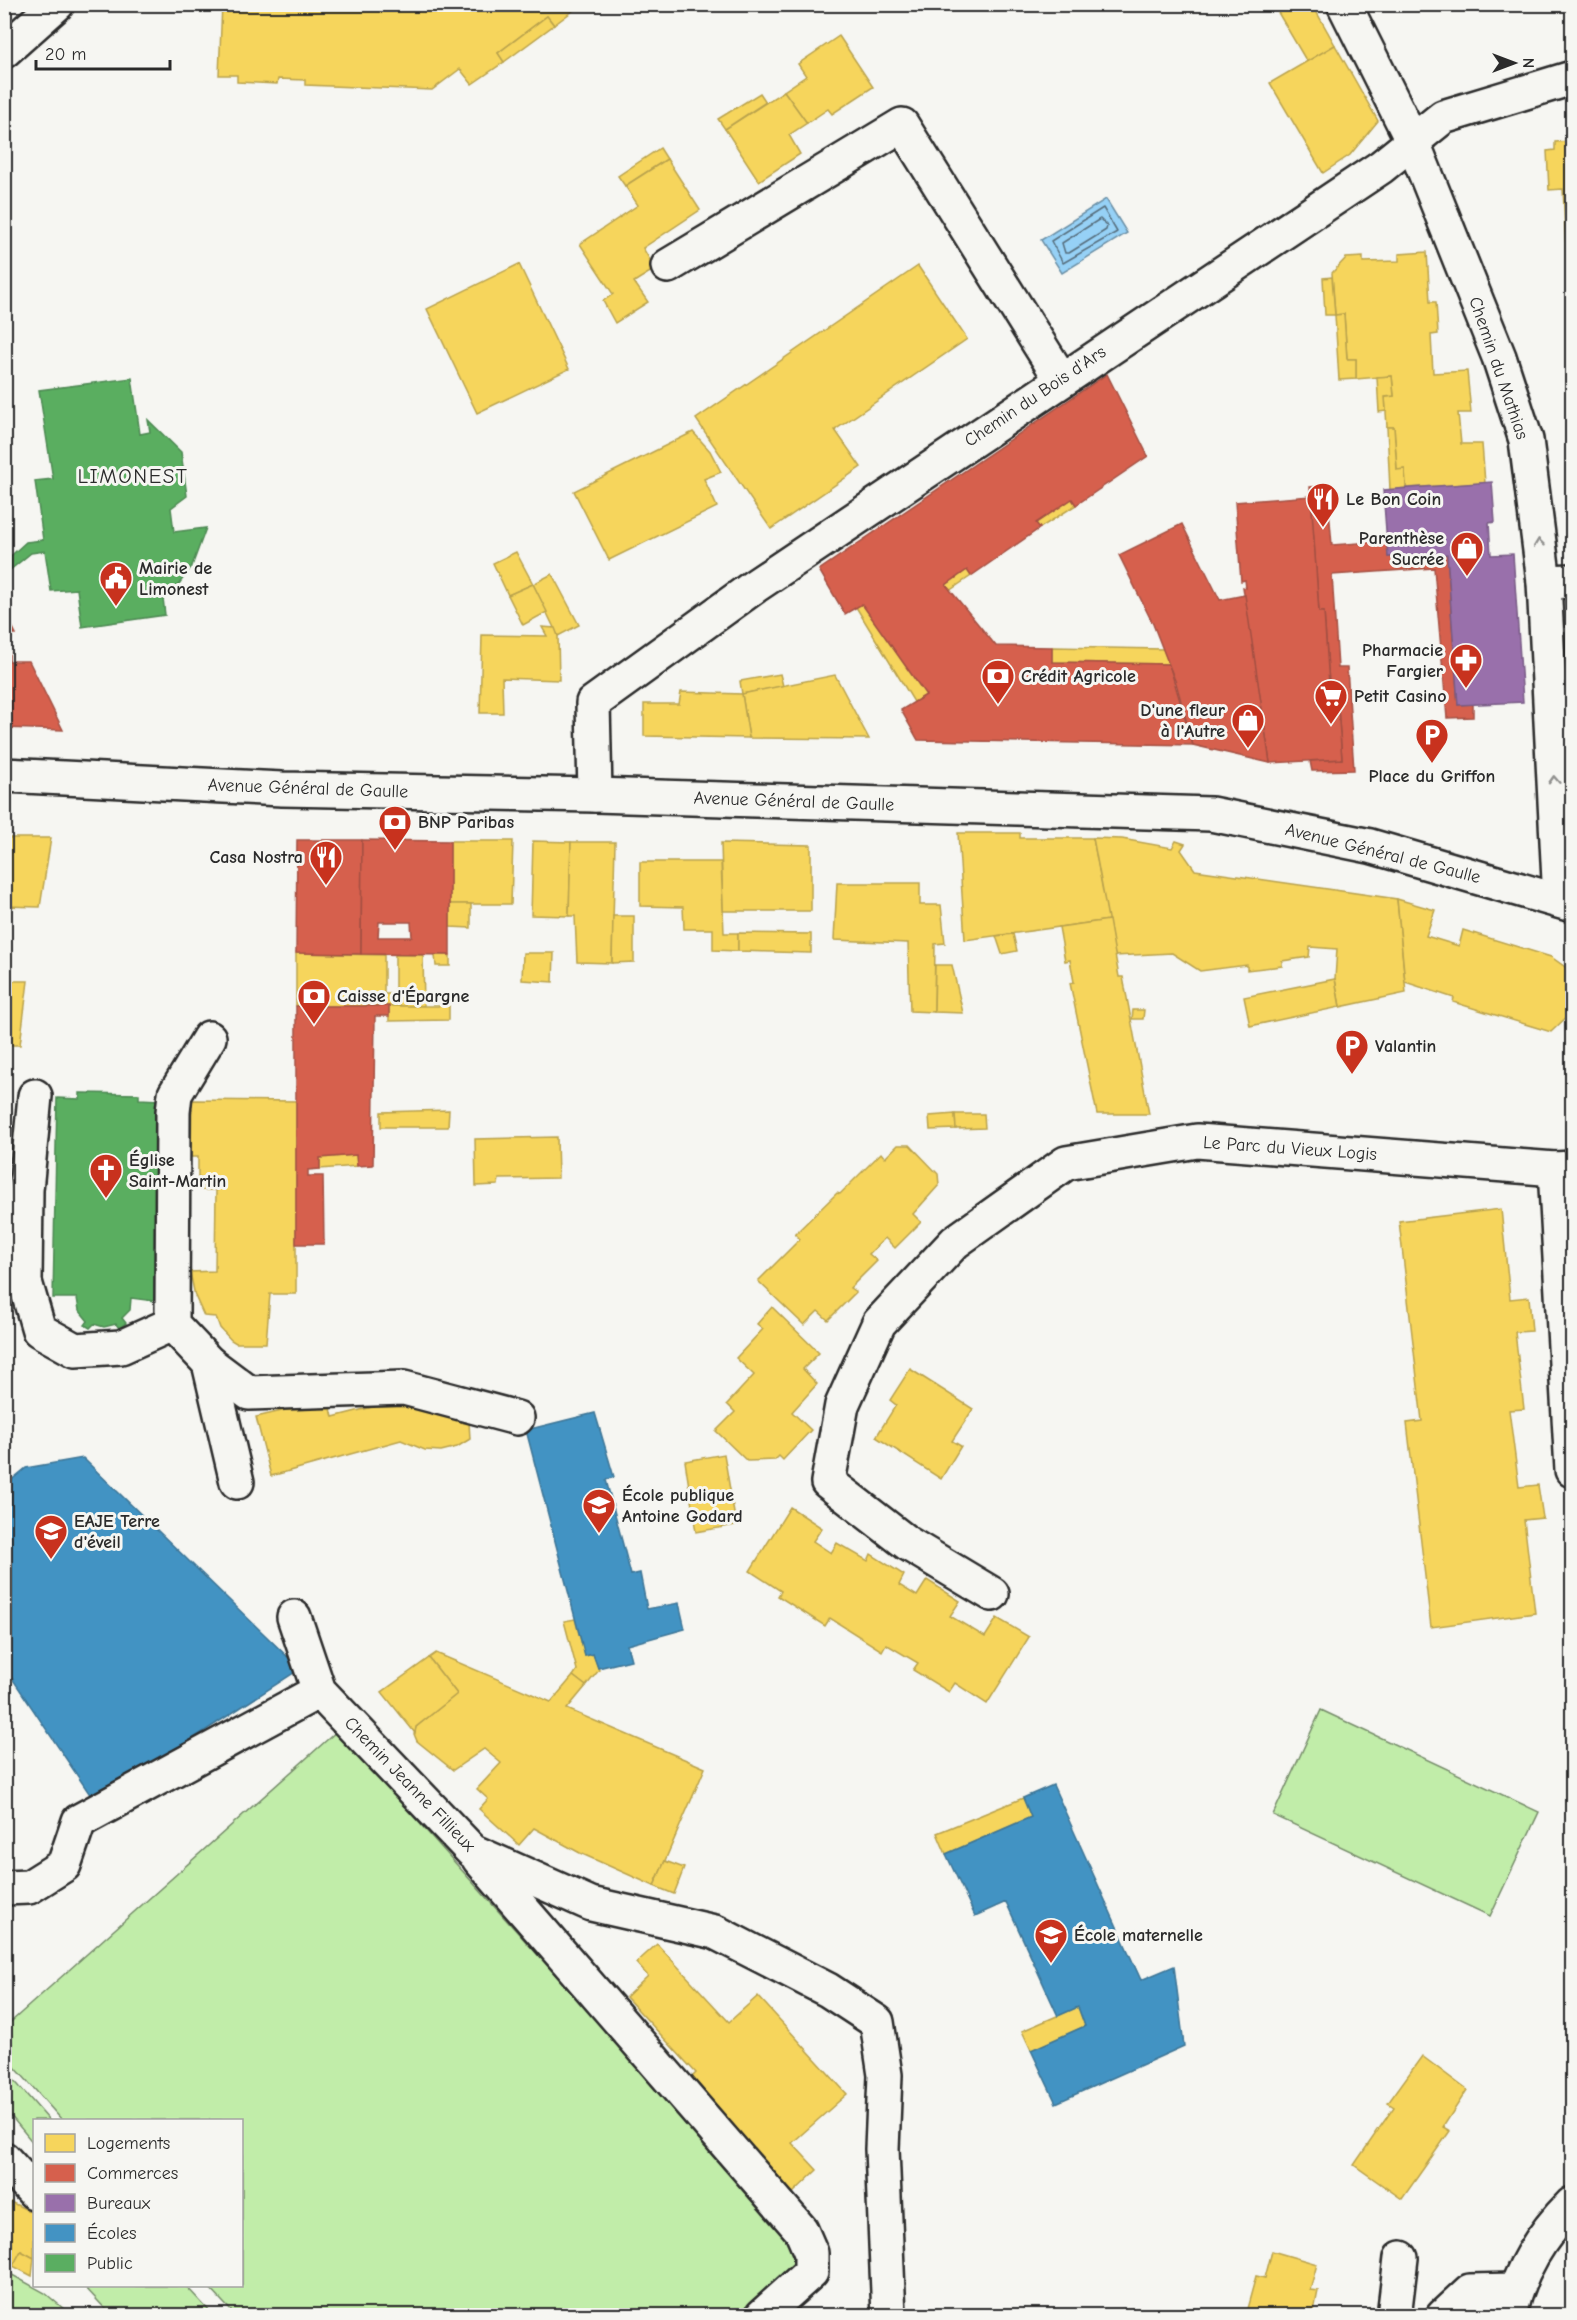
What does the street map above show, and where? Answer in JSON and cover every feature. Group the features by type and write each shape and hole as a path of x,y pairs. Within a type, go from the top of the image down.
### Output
{"street":[{"path":"4,51 57,4"},
{"name":"Chemin du Mathias","path":"1344,4 1412,140 1499,357 1526,440 1558,581 1566,903"},
{"name":"Chemin du Bois d'Ars","path":"595,795 593,703 755,586 1061,379 1381,167 1443,117 1572,78"},
{"path":"668,266 902,125 1061,379"},
{"name":"Avenue Général de Gaulle","path":"4,775 282,789 595,795 1211,814 1361,844 1566,903"},
{"path":"209,1038 176,1094 172,1112 172,1324 209,1363 249,1393 404,1388 517,1418"},
{"path":"35,1096 26,1190 25,1282 39,1330 75,1350 121,1347 172,1324"},
{"name":"Le Parc du Vieux Logis","path":"992,1594 907,1543 828,1482 842,1405 879,1323 955,1242 1066,1163 1197,1141 1564,1168 1572,1470"},
{"path":"209,1363 237,1482"},
{"path":"4,1888 29,1887 64,1865 79,1821 319,1691 294,1617"},
{"name":"Chemin Jeanne Fillieux","path":"319,1691 472,1851 591,1904 715,1932 828,1990 877,2022 885,2075 882,2149 889,2316"},
{"path":"472,1851 801,2230 811,2253 811,2272 762,2316"},
{"path":"4,2159 33,2191"},
{"path":"1443,2316 1470,2291 1512,2303 1550,2226 1572,2204"},
{"path":"1394,2316 1401,2258"}],"green space":[{"path":"1321,1710 1539,1812 1490,1916 1273,1815"},
{"path":"337,1731 812,2261 751,2315 235,2315 209,2287 243,2287 243,2119 61,2119 5,2056 4,2028"},
{"path":"4,2069 48,2119 33,2119 33,2143 5,2109"},
{"path":"5,2271 45,2293 71,2315 5,2315"},
{"path":"85,2287 187,2287 213,2315 111,2315"}],"water":[{"path":"1106,199 1127,233 1062,273 1041,240"}],"building: Logements":[{"path":"222,4 582,4 554,25 547,16 498,53 504,62 472,84 460,69 432,90 305,85 305,80 278,79 277,84 237,82 237,75 219,75"},
{"path":"1273,4 1312,4 1335,45 1307,62"},
{"path":"547,16 554,25 504,62 498,53"},
{"path":"839,36 873,87 832,114 828,109 807,123 784,91 806,76 798,64"},
{"path":"1335,45 1378,121 1350,155 1323,173 1270,83"},
{"path":"784,91 807,123 789,135 800,154 759,181 725,129"},
{"path":"760,93 766,102 725,129 718,119"},
{"path":"1572,141 1571,349 1563,189 1549,190 1547,151 1555,150 1555,142"},
{"path":"660,148 667,159 625,186 618,176"},
{"path":"667,159 700,210 643,248 655,269 634,282 648,302 615,323 603,301 613,294 580,244 638,205 625,186"},
{"path":"1427,252 1430,302 1436,302 1438,334 1431,335 1433,373 1467,371 1471,413 1458,413 1461,444 1482,444 1485,483 1406,488 1405,469 1397,470 1394,427 1387,427 1385,397 1394,396 1392,376 1356,379 1356,359 1347,359 1344,314 1335,315 1332,273 1346,258 1363,257 1363,262 1399,261 1399,254"},
{"path":"519,264 569,369 477,413 427,309"},
{"path":"918,266 967,339 835,430 861,467 771,529 696,419"},
{"path":"1332,277 1335,315 1325,315 1323,278"},
{"path":"1344,314 1347,359 1356,359 1356,379 1339,380 1335,315"},
{"path":"1392,376 1394,396 1385,397 1386,411 1379,412 1377,377"},
{"path":"1387,427 1394,427 1397,470 1405,469 1406,488 1390,490"},
{"path":"693,432 710,451 721,472 704,479 717,507 609,560 574,491"},
{"path":"1072,499 1076,505 1040,528 1036,523"},
{"path":"516,552 533,584 508,595 493,563"},
{"path":"967,570 971,576 949,591 946,585"},
{"path":"552,574 579,625 558,636 533,584"},
{"path":"533,584 547,612 523,625 508,595"},
{"path":"862,604 926,695 914,702 856,607"},
{"path":"542,627 555,628 558,636 559,680 502,678 503,713 480,713 482,635 547,636"},
{"path":"1052,647 1163,649 1169,664 1052,662"},
{"path":"780,674 783,686 742,694 740,681"},
{"path":"835,675 869,739 749,738 742,694"},
{"path":"1567,677 1572,677 1572,752"},
{"path":"681,692 742,694 749,738 644,736 644,704 679,704"},
{"path":"958,833 1020,833 1020,838 1093,838 1109,920 965,940"},
{"path":"4,838 51,838 40,907 4,906"},
{"path":"1093,838 1122,839 1172,848 1176,841 1185,844 1181,850 1195,870 1397,899 1406,993 1340,1007 1335,979 1337,949 1310,947 1309,957 1282,961 1282,966 1247,970 1247,965 1200,971 1172,953 1115,956"},
{"path":"450,841 513,841 511,904 450,904"},
{"path":"533,841 571,842 569,916 531,915"},
{"path":"571,842 615,842 612,963 577,962 575,916 569,916"},
{"path":"721,843 811,845 811,911 723,911"},
{"path":"640,862 721,862 724,933 738,933 738,951 713,950 713,929 684,929 683,907 640,906"},
{"path":"837,883 920,883 920,905 941,905 945,943 935,944 934,1012 910,1011 908,943 834,940"},
{"path":"1397,899 1435,910 1426,936 1459,946 1463,930 1551,957 1568,969 1572,1012 1551,1032 1453,1002 1454,998 1405,982"},
{"path":"450,904 471,904 471,928 450,927"},
{"path":"613,916 634,916 634,962 612,963"},
{"path":"1109,920 1119,977 1123,977 1149,1114 1097,1114 1070,983 1074,982 1070,960 1065,961 1059,927"},
{"path":"738,933 811,934 811,953 738,951"},
{"path":"1013,934 1017,951 1002,954 996,936"},
{"path":"296,953 384,955 384,994 395,994 395,955 423,955 424,1006 296,1006"},
{"path":"523,953 554,953 553,982 522,980"},
{"path":"435,955 450,955 450,966 436,966"},
{"path":"935,965 952,965 963,1013 934,1012"},
{"path":"1335,979 1340,1007 1250,1026 1244,997"},
{"path":"4,981 28,981 20,1045 4,1045"},
{"path":"389,1006 449,1006 449,1020 389,1021"},
{"path":"1133,1010 1144,1010 1143,1019 1132,1019"},
{"path":"192,1100 296,1101 296,1294 270,1294 266,1343 236,1343 231,1340 220,1328 216,1317 204,1316 195,1296 190,1272 215,1271 216,1190 202,1190 202,1178 198,1178 198,1157 191,1157"},
{"path":"449,1110 448,1127 381,1127 381,1112"},
{"path":"955,1114 956,1129 930,1130 929,1116"},
{"path":"955,1114 984,1114 985,1128 956,1129"},
{"path":"557,1137 558,1178 499,1179 498,1185 476,1186 475,1139"},
{"path":"898,1145 910,1145 938,1174 939,1185 913,1214 921,1222 895,1248 885,1238 869,1254 877,1261 850,1288 856,1292 828,1320 818,1311 804,1325 758,1281 800,1239 795,1234 837,1193 840,1194 881,1153 885,1158"},
{"path":"356,1155 357,1166 320,1169 320,1158"},
{"path":"1501,1209 1510,1299 1529,1297 1532,1331 1515,1332 1524,1409 1509,1410 1519,1487 1538,1485 1543,1518 1524,1520 1535,1613 1431,1627 1407,1423 1422,1421 1399,1221"},
{"path":"772,1307 819,1353 803,1369 817,1384 792,1412 811,1430 783,1460 779,1456 775,1460 747,1461 716,1431 735,1412 727,1404 754,1375 736,1358 763,1329 757,1324"},
{"path":"910,1369 973,1409 952,1441 961,1446 941,1479 876,1437 896,1405 890,1400"},
{"path":"329,1400 333,1417 392,1402 469,1422 470,1439 457,1447 441,1451 425,1450 401,1440 271,1476 256,1417"},
{"path":"724,1454 736,1525 696,1532 685,1461"},
{"path":"790,1507 822,1528 813,1541 831,1553 837,1543 868,1561 871,1554 904,1575 899,1585 917,1596 927,1580 960,1601 950,1616 985,1637 997,1618 1029,1637 987,1704 955,1683 949,1692 913,1670 918,1663 886,1644 882,1651 830,1618 825,1626 778,1596 781,1591 750,1571"},
{"path":"575,1619 585,1656 593,1654 599,1670 586,1686 573,1676 577,1670 564,1621"},
{"path":"436,1653 551,1702 573,1676 586,1686 567,1709 705,1768 654,1886 580,1853 534,1828 519,1845 479,1809 488,1799 477,1789 501,1763 484,1749 453,1770 417,1741 414,1734 416,1727 457,1694 429,1658"},
{"path":"429,1658 457,1694 416,1727 415,1733 382,1692"},
{"path":"1023,1798 1031,1817 946,1854 937,1833"},
{"path":"665,1861 684,1868 674,1894 654,1886"},
{"path":"657,1944 729,2022 758,1996 847,2094 792,2143 817,2170 793,2193 690,2079 696,2073 626,1997 648,1976 636,1963"},
{"path":"1078,2007 1085,2026 1031,2050 1022,2031"},
{"path":"1422,2056 1467,2090 1443,2127 1450,2131 1402,2199 1354,2165 1394,2107 1388,2103"},
{"path":"6,2200 33,2213 33,2257 21,2251 13,2266 4,2262"},
{"path":"21,2251 33,2257 32,2276 13,2266"},
{"path":"1272,2251 1317,2264 1310,2290 1318,2291 1313,2316 1245,2316 1256,2276 1265,2278"}],"building: Commerces":[{"path":"1107,374 1148,456 1076,505 1072,499 1036,523 1040,528 971,576 967,570 946,585 996,646 1052,647 1052,662 1169,664 1193,745 918,740 901,710 926,695 862,604 845,614 819,570"},
{"path":"1327,486 1332,545 1387,541 1388,557 1447,554 1458,705 1473,704 1473,717 1447,718 1434,568 1332,575 1338,668 1347,668 1354,770 1312,771 1310,761 1342,759 1336,684 1329,684 1324,612 1319,612 1310,487"},
{"path":"1311,496 1319,612 1324,612 1329,684 1336,684 1342,759 1270,763 1243,587 1246,588 1245,580 1241,581 1235,502"},
{"path":"1182,524 1220,600 1245,595 1270,763 1193,745 1176,683 1153,624 1119,555"},
{"path":"4,610 16,634 9,634 9,661 29,661 63,730 4,728"},
{"path":"297,840 362,840 361,954 296,953"},
{"path":"362,840 450,841 450,955 361,954","holes":["379,922 411,922 412,937 378,937"]},
{"path":"296,1006 389,1006 389,1016 375,1016 373,1165 357,1166 356,1155 320,1158 320,1169 308,1170 308,1176 323,1176 324,1244 296,1244"}],"building: Bureaux":[{"path":"1492,482 1495,522 1489,523 1491,555 1513,554 1523,702 1458,705 1447,554 1388,557 1383,490"}],"building: Écoles":[{"path":"595,1413 614,1477 606,1480 631,1575 640,1573 647,1609 679,1603 685,1629 627,1645 631,1660 598,1668 593,1654 585,1656 526,1430"},
{"path":"83,1458 300,1669 95,1802 12,1678 4,1675 4,1486 26,1468"},
{"path":"1053,1785 1141,1980 1174,1966 1184,2046 1056,2103 1031,2050 1085,2026 1078,2007 1058,2016 1006,1902 975,1916 946,1854 1031,1817 1023,1798"}],"building: Public":[{"path":"132,378 140,434 150,432 148,420 181,452 187,496 171,508 174,532 206,528 192,566 179,584 163,598 165,615 82,627 77,589 51,591 45,551 31,553 4,575 4,562 26,542 43,540 35,481 53,479 39,390"},
{"name":"Église Saint-Martin","path":"80,1093 139,1094 139,1099 159,1100 154,1301 131,1298 130,1310 122,1318 126,1323 119,1328 116,1324 104,1327 94,1324 90,1328 85,1325 88,1321 79,1310 77,1298 53,1298 57,1098 80,1099"}],"place":[{"name":"Le Bon Coin","path":"1323,528"},
{"name":"Parenthèse Sucrée","path":"1467,577"},
{"name":"Mairie de Limonest","path":"116,607"},
{"name":"Pharmacie Fargier","path":"1466,689"},
{"name":"Crédit Agricole","path":"998,705"},
{"name":"Petit Casino","path":"1331,725"},
{"name":"D'une fleur à l'Autre","path":"1248,749"},
{"name":"Place du Griffon","path":"1432,764"},
{"name":"BNP Paribas","path":"395,851"},
{"name":"Casa Nostra","path":"326,886"},
{"name":"Caisse d'Épargne","path":"314,1025"},
{"name":"Valantin","path":"1352,1075"},
{"name":"Église Saint-Martin","path":"106,1199"},
{"name":"École publique Antoine Godard","path":"599,1534"},
{"name":"EAJE Terre d'éveil","path":"51,1560"},
{"name":"École maternelle","path":"1051,1964"}],"district":[{"name":"LIMONEST","path":"133,476"}]}
